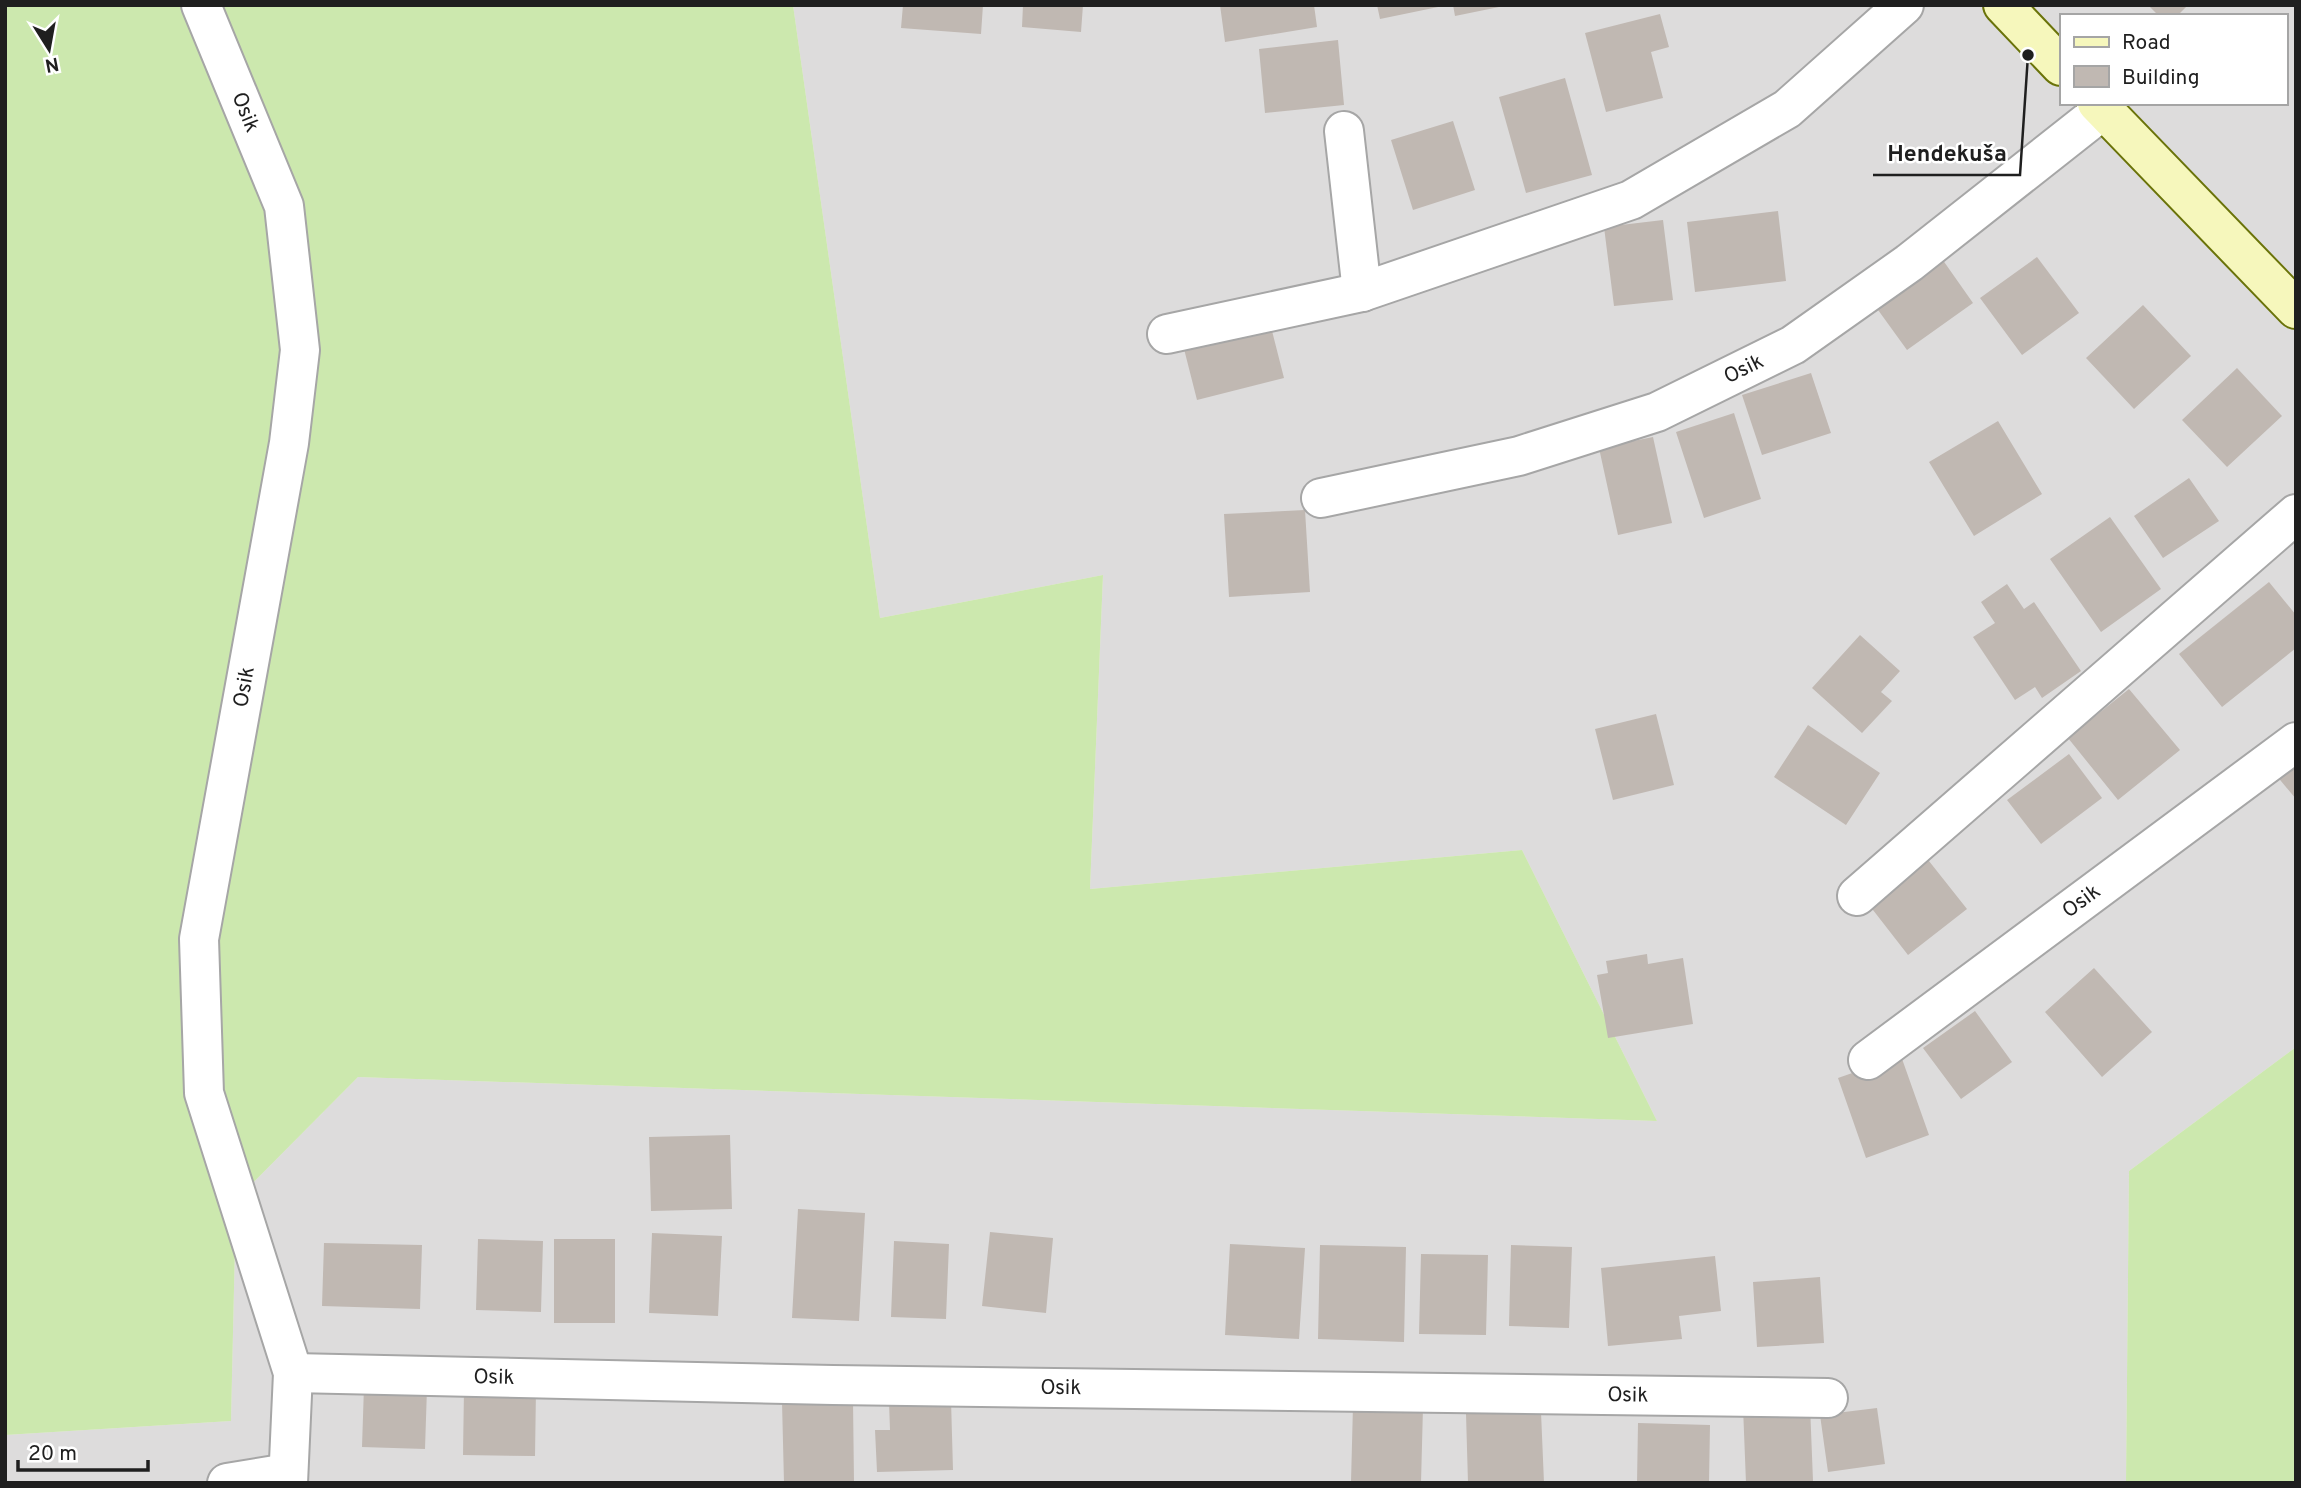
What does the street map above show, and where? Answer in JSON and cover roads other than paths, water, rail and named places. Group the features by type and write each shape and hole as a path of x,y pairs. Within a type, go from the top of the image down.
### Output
{"main road":[{"path":"2019,11 2060,65"},
{"path":"2100,106 2296,309"}],"street":[{"name":"Osik","path":"201,5 284,206 300,350 289,443 199,939 204,1093 293,1373 288,1478"},
{"path":"1167,334 1362,292 1631,200 1787,109 1904,5"},
{"name":"Osik","path":"1321,498 1519,456 1657,412 1793,345 1909,263 2100,106"},
{"path":"1344,131 1362,292"},
{"path":"1857,896 2296,514"},
{"name":"Osik","path":"1868,1060 2296,743"},
{"name":"Osik","path":"293,1373 834,1385 1828,1398"},
{"path":"228,1483 288,1478"}],"place":[{"name":"Hendekuša","path":"2028,55"}]}
